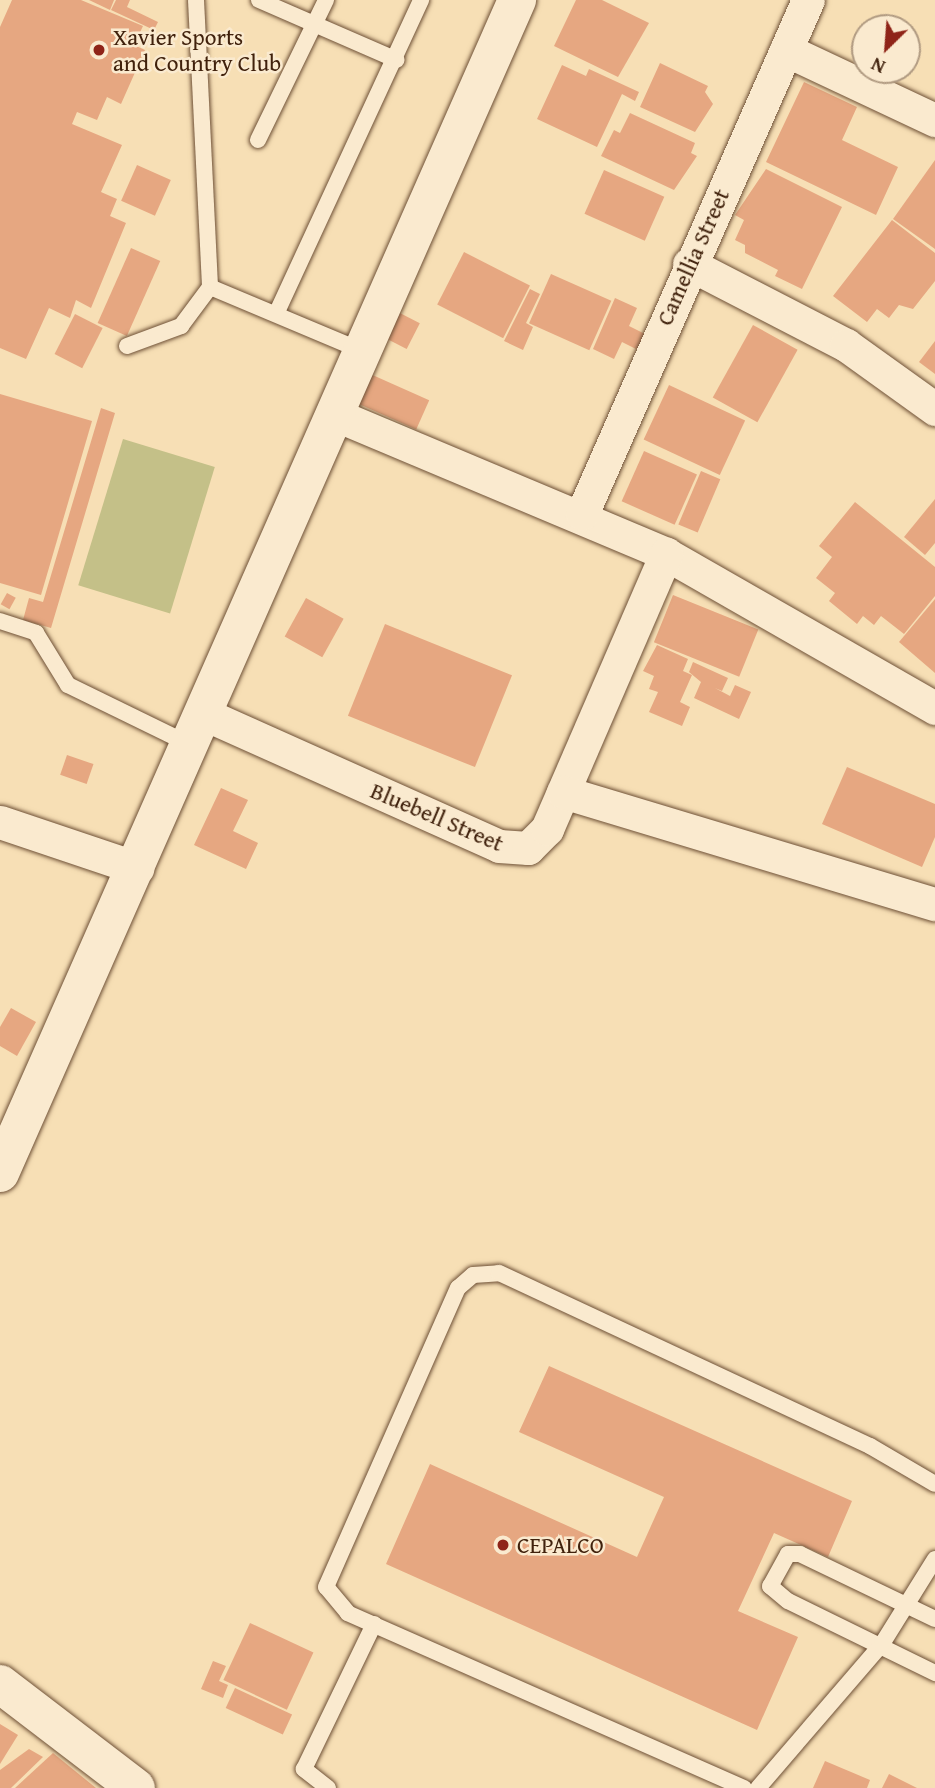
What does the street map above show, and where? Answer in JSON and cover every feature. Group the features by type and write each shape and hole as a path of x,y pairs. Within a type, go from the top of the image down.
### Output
{"street":[{"path":"0,1173 365,352 517,0"},
{"name":"Camellia Street","path":"582,514 689,264 808,0"},
{"path":"786,50 935,120"},
{"path":"689,264 846,345 935,410"},
{"path":"336,415 582,514 666,554 935,708"},
{"name":"Bluebell Street","path":"196,729 515,850 540,841 666,554"},
{"path":"563,792 935,904"},
{"path":"0,822 137,868"},
{"path":"0,1684 136,1788"}],"lane":[{"path":"127,346 181,326 211,287 195,0"},
{"path":"259,0 397,60"},
{"path":"258,140 326,0"},
{"path":"277,312 397,60 421,0"},
{"path":"211,287 277,312 365,352"},
{"path":"0,621 36,633 68,685 196,729"},
{"path":"744,1788 374,1625 334,1600 326,1587 331,1569 458,1288 473,1275 499,1273 870,1446 935,1484"},
{"path":"935,1619 800,1554 788,1554 772,1576 770,1586 779,1597 882,1644 935,1673"},
{"path":"758,1788 882,1644 935,1559"},
{"path":"328,1788 304,1769 374,1625"}],"shaded area":[{"path":"123,439 215,467 170,613 78,585"}],"building":[{"path":"12,0 81,0 143,26 134,45 145,50 121,104 107,97 97,120 77,112 72,124 122,145 101,192 117,199 110,216 126,223 91,308 76,300 70,318 49,308 26,359 0,348 0,27"},
{"path":"89,0 114,0 110,10"},
{"path":"116,0 130,0 127,7 158,22 154,30 111,10"},
{"path":"576,0 602,0 649,23 618,77 554,46"},
{"path":"660,63 708,86 705,92 713,104 695,132 640,107"},
{"path":"562,65 586,76 589,69 639,92 635,101 622,94 597,147 537,119"},
{"path":"804,82 857,107 842,140 898,167 876,215 766,162"},
{"path":"630,113 695,143 691,153 697,156 674,190 601,156 614,130 620,133"},
{"path":"935,160 935,249 893,219"},
{"path":"137,165 171,180 155,216 121,201"},
{"path":"766,169 842,207 802,289 775,276 778,270 745,253 745,245 735,240 744,220 735,215"},
{"path":"604,170 664,197 645,241 584,214"},
{"path":"892,220 935,253 935,281 913,309 899,305 889,318 877,309 867,322 833,296"},
{"path":"131,248 160,261 127,336 98,323"},
{"path":"464,252 530,286 503,338 437,305"},
{"path":"551,274 611,301 589,350 529,323"},
{"path":"530,289 540,294 526,323 533,327 523,350 504,341"},
{"path":"615,298 637,308 629,326 645,334 638,350 622,342 614,359 593,349"},
{"path":"394,310 420,323 407,349 381,336"},
{"path":"75,314 103,328 82,368 55,354"},
{"path":"753,325 798,350 757,422 713,398"},
{"path":"935,341 935,374 919,362"},
{"path":"368,373 429,400 416,429 355,402"},
{"path":"669,385 745,420 720,475 644,439"},
{"path":"0,394 92,421 41,595 0,583"},
{"path":"101,408 115,413 51,628 23,620 29,598 43,602"},
{"path":"644,451 697,475 675,525 622,501"},
{"path":"701,471 720,479 698,533 678,524"},
{"path":"935,499 935,543 925,555 904,537"},
{"path":"855,502 935,567 935,596 904,634 881,616 874,625 863,616 857,624 829,601 835,593 816,578 832,557 819,546"},
{"path":"7,593 16,598 9,609 1,604"},
{"path":"673,595 758,629 739,677 654,642"},
{"path":"306,598 344,619 322,657 285,636"},
{"path":"935,599 935,673 899,642"},
{"path":"385,624 512,675 475,767 348,716"},
{"path":"657,645 688,659 683,671 692,675 680,702 690,707 682,726 649,712 658,692 649,689 654,676 643,671"},
{"path":"693,662 728,678 722,691 715,688 730,696 735,685 751,692 739,719 694,698 701,682 689,672"},
{"path":"67,755 93,764 87,784 60,775"},
{"path":"847,767 935,804 935,837 922,867 822,824"},
{"path":"221,788 248,800 233,831 258,843 246,869 194,845"},
{"path":"11,1008 36,1022 17,1056 0,1046 0,1027"},
{"name":"CEPALCO","path":"549,1366 852,1501 828,1557 774,1533 738,1611 798,1637 757,1730 386,1564 430,1464 637,1557 664,1497 519,1432"},
{"path":"250,1623 313,1653 287,1710 223,1680"},
{"path":"213,1661 226,1666 219,1681 228,1685 223,1698 201,1689"},
{"path":"235,1688 292,1715 283,1735 226,1708"},
{"path":"0,1724 18,1735 0,1764"},
{"path":"29,1749 43,1757 11,1788 0,1788 0,1770"},
{"path":"53,1753 96,1788 15,1788"},
{"path":"825,1761 870,1780 867,1788 813,1788"},
{"path":"889,1774 917,1788 882,1788"}],"place":[{"name":"Xavier Sports and Country Club","path":"99,50"},
{"name":"CEPALCO","path":"503,1545"}]}
